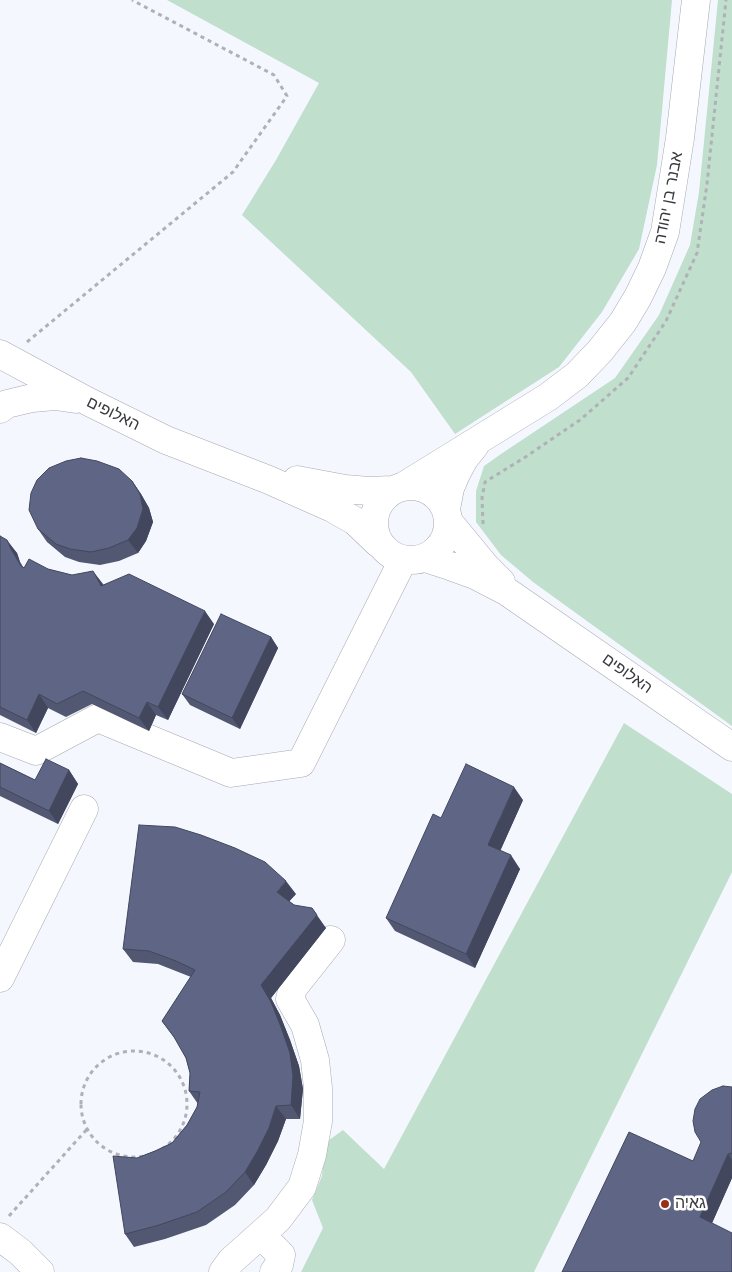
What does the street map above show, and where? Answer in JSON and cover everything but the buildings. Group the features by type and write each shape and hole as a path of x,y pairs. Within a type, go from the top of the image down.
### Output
{"street":[{"name":"אבנר בן יהודה","path":"398,488 548,397 577,375 600,352 623,322 652,268 665,232 680,138 696,0"},
{"name":"האלופים","path":"3,361 166,440 269,480 332,508 355,521 378,543"},
{"path":"0,409 6,404 32,398 55,396 87,401"},
{"name":"אבנר בן יהודה","path":"447,515 450,488 456,474 464,459 480,440"},
{"name":"האלופים","path":"229,465 312,484 345,489 369,492 398,488"},
{"path":"417,486 429,490 439,498 447,515 447,533 442,544 435,552 414,559 393,557 378,543 374,531 373,520 376,508 382,498 398,488 417,486"},
{"name":"האלופים","path":"447,515 485,566 522,601"},
{"name":"האלופים","path":"414,559 450,566 475,575 506,591 732,747"},
{"path":"0,737 36,751 98,718 231,772 301,763 414,559"},
{"path":"0,978 84,809"},
{"path":"223,1272 231,1261 278,1219 302,1187 312,1155 318,1121 318,1088 315,1060 305,1025 290,999 293,988 331,940"},
{"path":"3,1228 20,1252 40,1272"},
{"path":"260,1235 281,1255 279,1265 274,1272"}],"path":[{"path":"3,361 233,172 287,96 274,74 132,0"},
{"path":"142,1050 160,1056 174,1067 184,1082 188,1100 186,1118 178,1134 166,1147 151,1154 134,1157 117,1154 102,1146 90,1134 88,1128 83,1119 81,1102 84,1085 93,1069 107,1057 124,1051 142,1050"},
{"path":"3,1228 88,1128"}],"green space":[{"path":"167,0 672,0 657,165 639,249 602,312 559,367 455,434 411,372 242,215 276,160 319,83"},
{"path":"718,0 732,0 732,726 533,582 501,555 476,522 476,491 484,466 615,378 659,315 690,245 699,192"},
{"path":"624,723 732,794 732,872 534,1272 301,1272 323,1228 312,1200 322,1176 325,1143 343,1130 384,1169"}],"place":[{"name":"גאיה","path":"665,1204"}]}
